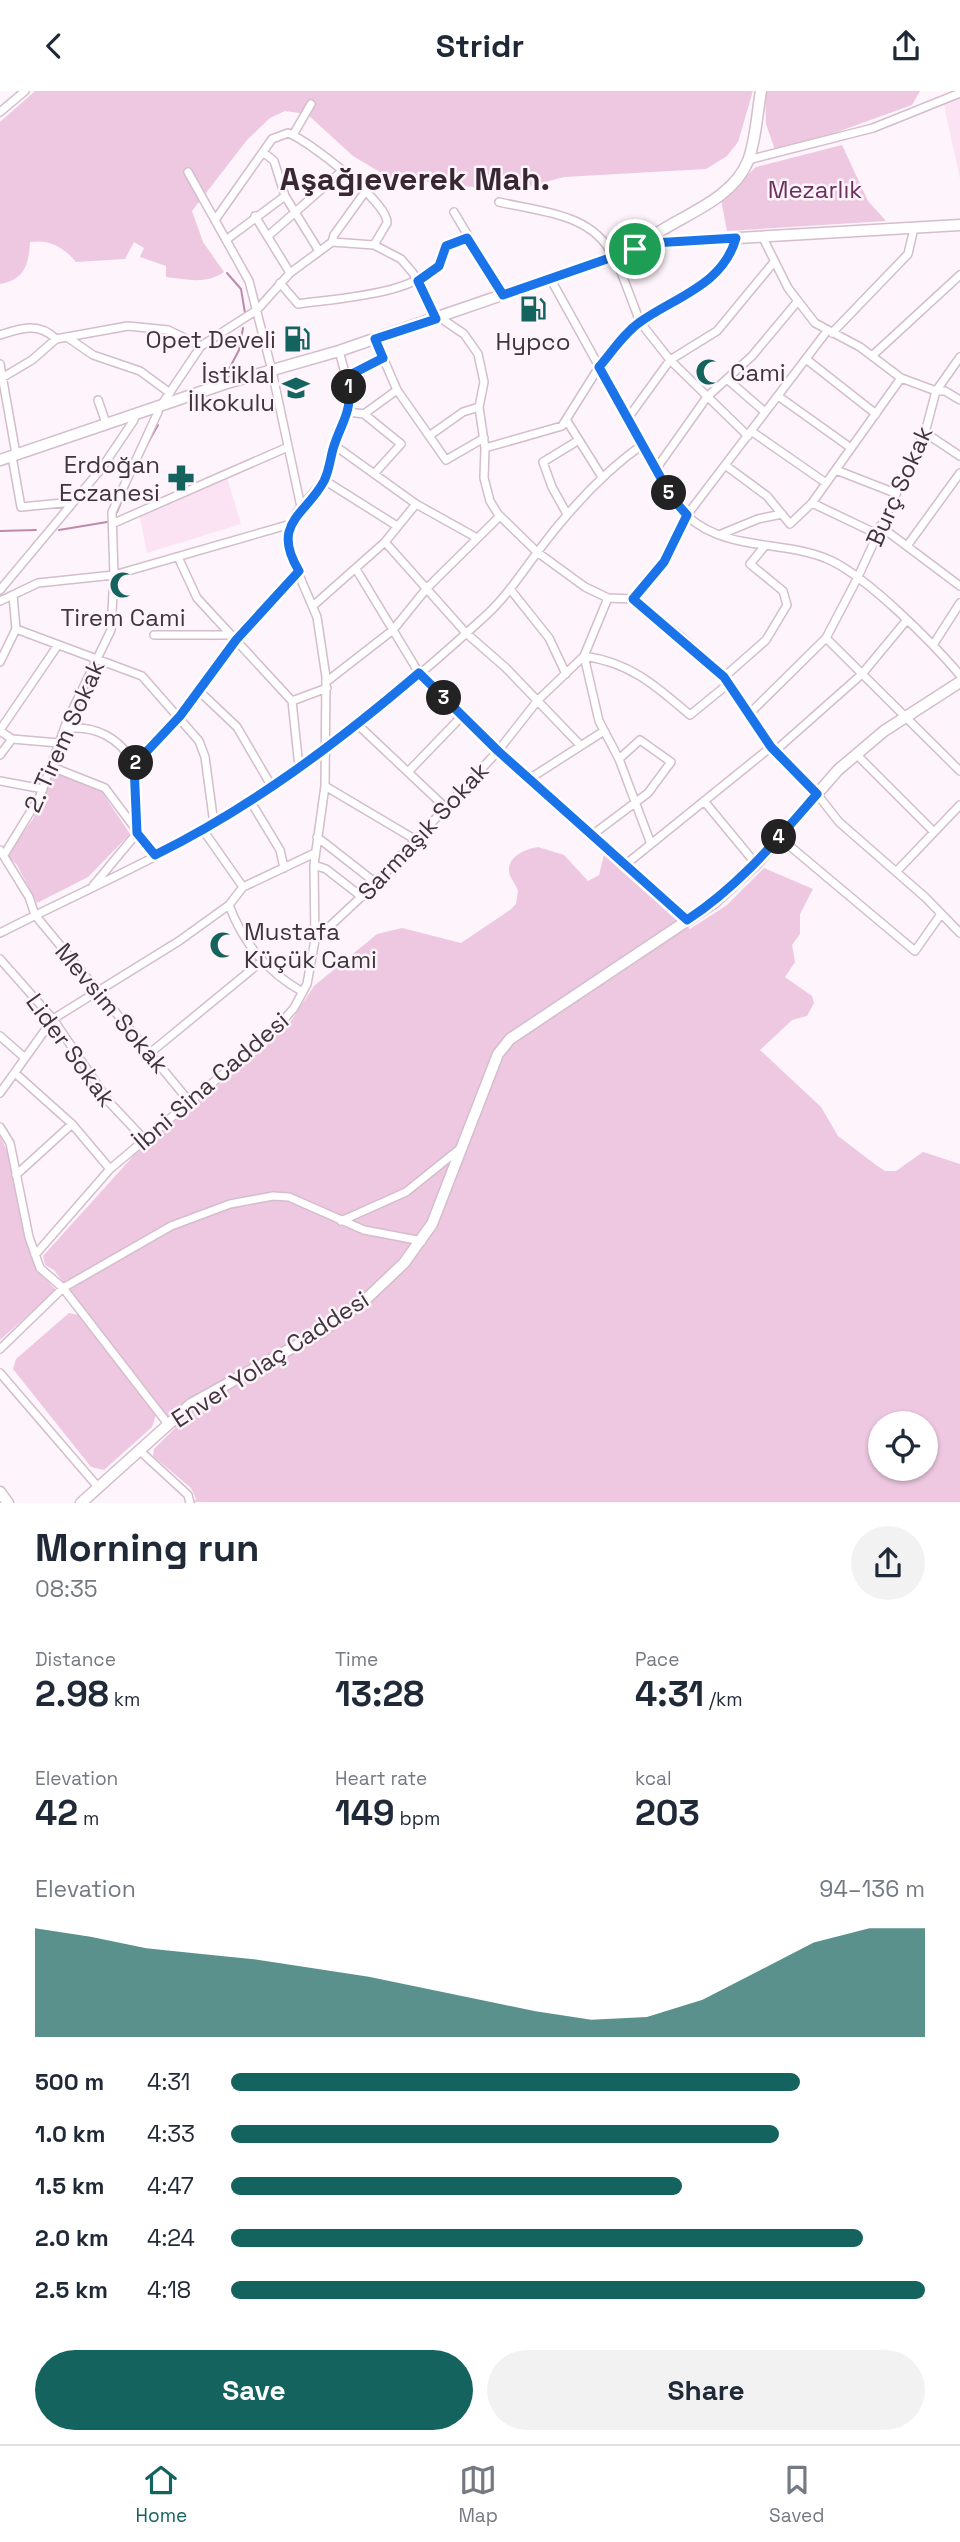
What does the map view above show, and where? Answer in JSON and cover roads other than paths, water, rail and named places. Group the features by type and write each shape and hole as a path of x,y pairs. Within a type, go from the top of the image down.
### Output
{"street":[{"path":"0,112 24,91"},
{"path":"635,249 656,231 721,193 748,160 761,91"},
{"path":"748,160 873,128 960,93"},
{"path":"293,135 311,104"},
{"path":"215,220 278,134 293,135 342,171 385,211 388,219 374,245"},
{"path":"263,152 274,161 285,196 319,251"},
{"path":"268,236 342,171"},
{"path":"188,172 249,281 272,371 301,507"},
{"path":"332,242 334,235 365,192"},
{"path":"226,240 254,216 285,196"},
{"path":"499,202 583,223 601,237 614,256 640,322 670,361 749,433 826,483"},
{"path":"454,212 503,295"},
{"path":"254,216 290,273"},
{"path":"0,466 106,423 160,409 339,351 653,243 960,225"},
{"path":"633,599 664,562 687,515 806,359 908,254 914,228"},
{"path":"762,236 774,262 809,319 873,355 901,378 936,391 945,391 960,400"},
{"path":"280,283 298,304 418,281 439,266 446,246 467,238"},
{"path":"485,448 556,429 567,421 599,367 640,322 703,285 725,262 736,238"},
{"path":"1,379 56,339 67,337 144,325 175,332 201,346 257,310 290,273 332,242 374,245 401,259 418,281 437,318 476,347 484,382 479,407 485,448 485,486 500,516 537,552 584,587 608,598 633,599 726,681 773,749 817,794 839,822 960,933"},
{"path":"628,418 670,361 717,331 774,262"},
{"path":"873,355 960,275"},
{"path":"550,278 675,503 687,515 719,535 764,547 818,556 839,565 933,645 960,675"},
{"path":"656,469 707,397 752,356 797,302"},
{"path":"0,335 31,327 47,332 56,339"},
{"path":"67,337 93,355 140,371 170,393"},
{"path":"375,339 397,390 446,460 484,438"},
{"name":"2. Tirem Sokak","path":"2,853 27,821 43,789 64,729 111,630 114,575 112,512 160,409 201,346"},
{"path":"0,601 38,583 114,575 291,524 301,507 324,480 334,445 349,412 350,397 339,351"},
{"name":"Burç Sokak","path":"748,715 826,638 858,579 924,432 936,391 960,357"},
{"path":"346,377 383,358"},
{"path":"806,359 876,414"},
{"path":"0,364 20,507 73,502"},
{"path":"725,465 767,496 790,524 812,503 901,378"},
{"path":"727,379 765,412"},
{"path":"364,414 397,390"},
{"path":"778,396 851,449"},
{"path":"98,400 106,423"},
{"path":"429,436 463,412 479,407"},
{"path":"0,460 15,458 134,421 160,409"},
{"path":"349,412 364,414 402,446 374,474"},
{"path":"0,590 112,455 134,421"},
{"path":"567,421 602,477"},
{"path":"924,432 960,456"},
{"path":"568,514 552,487 543,462 579,440"},
{"path":"334,445 416,503 477,538"},
{"path":"0,933 214,824 251,802 326,748 466,633 510,589 568,514 602,477 642,445"},
{"path":"114,523 289,447"},
{"path":"836,470 895,493"},
{"path":"908,547 960,473"},
{"path":"324,480 397,526"},
{"path":"314,605 385,542 416,503"},
{"path":"812,503 879,530 908,547 960,586"},
{"path":"719,535 758,519 782,514"},
{"path":"292,701 326,685 393,631 427,588 500,516"},
{"name":"İbni Sina Caddesi","path":"35,1255 110,1169 272,1033 311,977 315,940 314,865 325,786 326,685 314,605 290,550 291,524"},
{"path":"385,542 466,633 538,700 580,745"},
{"path":"584,656 611,660 634,671 690,715 758,649 780,620 787,605 783,591 750,564 764,547"},
{"path":"178,557 197,598 292,701 299,767"},
{"path":"356,569 419,673 498,751 687,920"},
{"path":"134,765 180,716 234,638 299,571"},
{"path":"510,589 550,638 566,674"},
{"path":"0,662 16,629 13,595"},
{"path":"608,598 584,656 604,731 620,759 651,844"},
{"path":"933,645 960,603"},
{"path":"625,865 773,749 862,674 906,621"},
{"path":"16,629 142,676 180,716 202,749 214,824"},
{"path":"154,635 234,638"},
{"path":"826,638 960,771"},
{"path":"58,645 36,672 0,730 12,739 59,743"},
{"name":"Sarmaşık Sokak","path":"315,940 376,883 498,751 538,700 584,656"},
{"name":"Enver Yolaç Caddesi","path":"81,1503 199,1399 302,1344 336,1322 385,1283 422,1241 432,1224 498,1054 510,1039 725,894 756,864 856,754 905,716 960,682"},
{"path":"199,691 237,727 272,787"},
{"path":"408,772 462,716"},
{"path":"357,724 446,808"},
{"path":"64,729 86,728 107,735 123,748 134,765 137,833 91,889"},
{"path":"529,779 604,731"},
{"path":"0,755 12,739"},
{"path":"592,835 636,804 671,762 639,740 620,759"},
{"path":"856,754 934,832"},
{"path":"52,767 105,788 155,855"},
{"path":"0,781 43,789"},
{"path":"325,786 415,840"},
{"path":"704,801 756,864"},
{"path":"251,802 280,849 284,868"},
{"path":"896,872 960,805"},
{"path":"203,830 243,887"},
{"path":"317,837 376,883"},
{"path":"779,837 915,951 941,913"},
{"name":"Mevsim Sokak","path":"2,853 29,897 35,915 189,1101"},
{"path":"0,1093 54,1019 179,941 229,905 243,887 315,853"},
{"path":"314,865 326,869 362,897"},
{"path":"229,905 242,933 262,961 303,992"},
{"name":"Lider Sokak","path":"0,959 54,1019 109,1102 144,1139"},
{"path":"150,1053 262,961"},
{"path":"0,1036 25,1058"},
{"path":"15,1073 72,1124 110,1169"},
{"path":"16,1175 72,1124"},
{"path":"0,1127 10,1143 40,1268 62,1288 168,1424"},
{"path":"341,1221 406,1192 465,1144"},
{"path":"0,1349 62,1288 171,1226 230,1204 284,1196 379,1234 422,1241"},
{"path":"0,1373 98,1487"},
{"path":"139,1450 188,1495 190,1503"},
{"path":"0,1492 8,1503"}],"waterway":[{"path":"227,273 241,289 245,313"},
{"path":"226,375 239,350 243,328"},
{"path":"144,450 158,425"},
{"path":"117,512 129,484"},
{"path":"59,530 107,522"},
{"path":"0,531 36,530"}],"place":[{"name":"Hypco","path":"533,309"},
{"name":"Opet Develi","path":"297,339"},
{"name":"Cami","path":"709,372"},
{"name":"İstiklal İlkokulu","path":"296,388"},
{"name":"Erdoğan Eczanesi","path":"181,478"},
{"name":"Tirem Cami","path":"123,585"},
{"name":"Mustafa Küçük Cami","path":"223,945"}],"district":[{"name":"Aşağıeverek Mah.","path":"415,179"}],"park label":[{"name":"Mezarlık","path":"815,189"}]}
